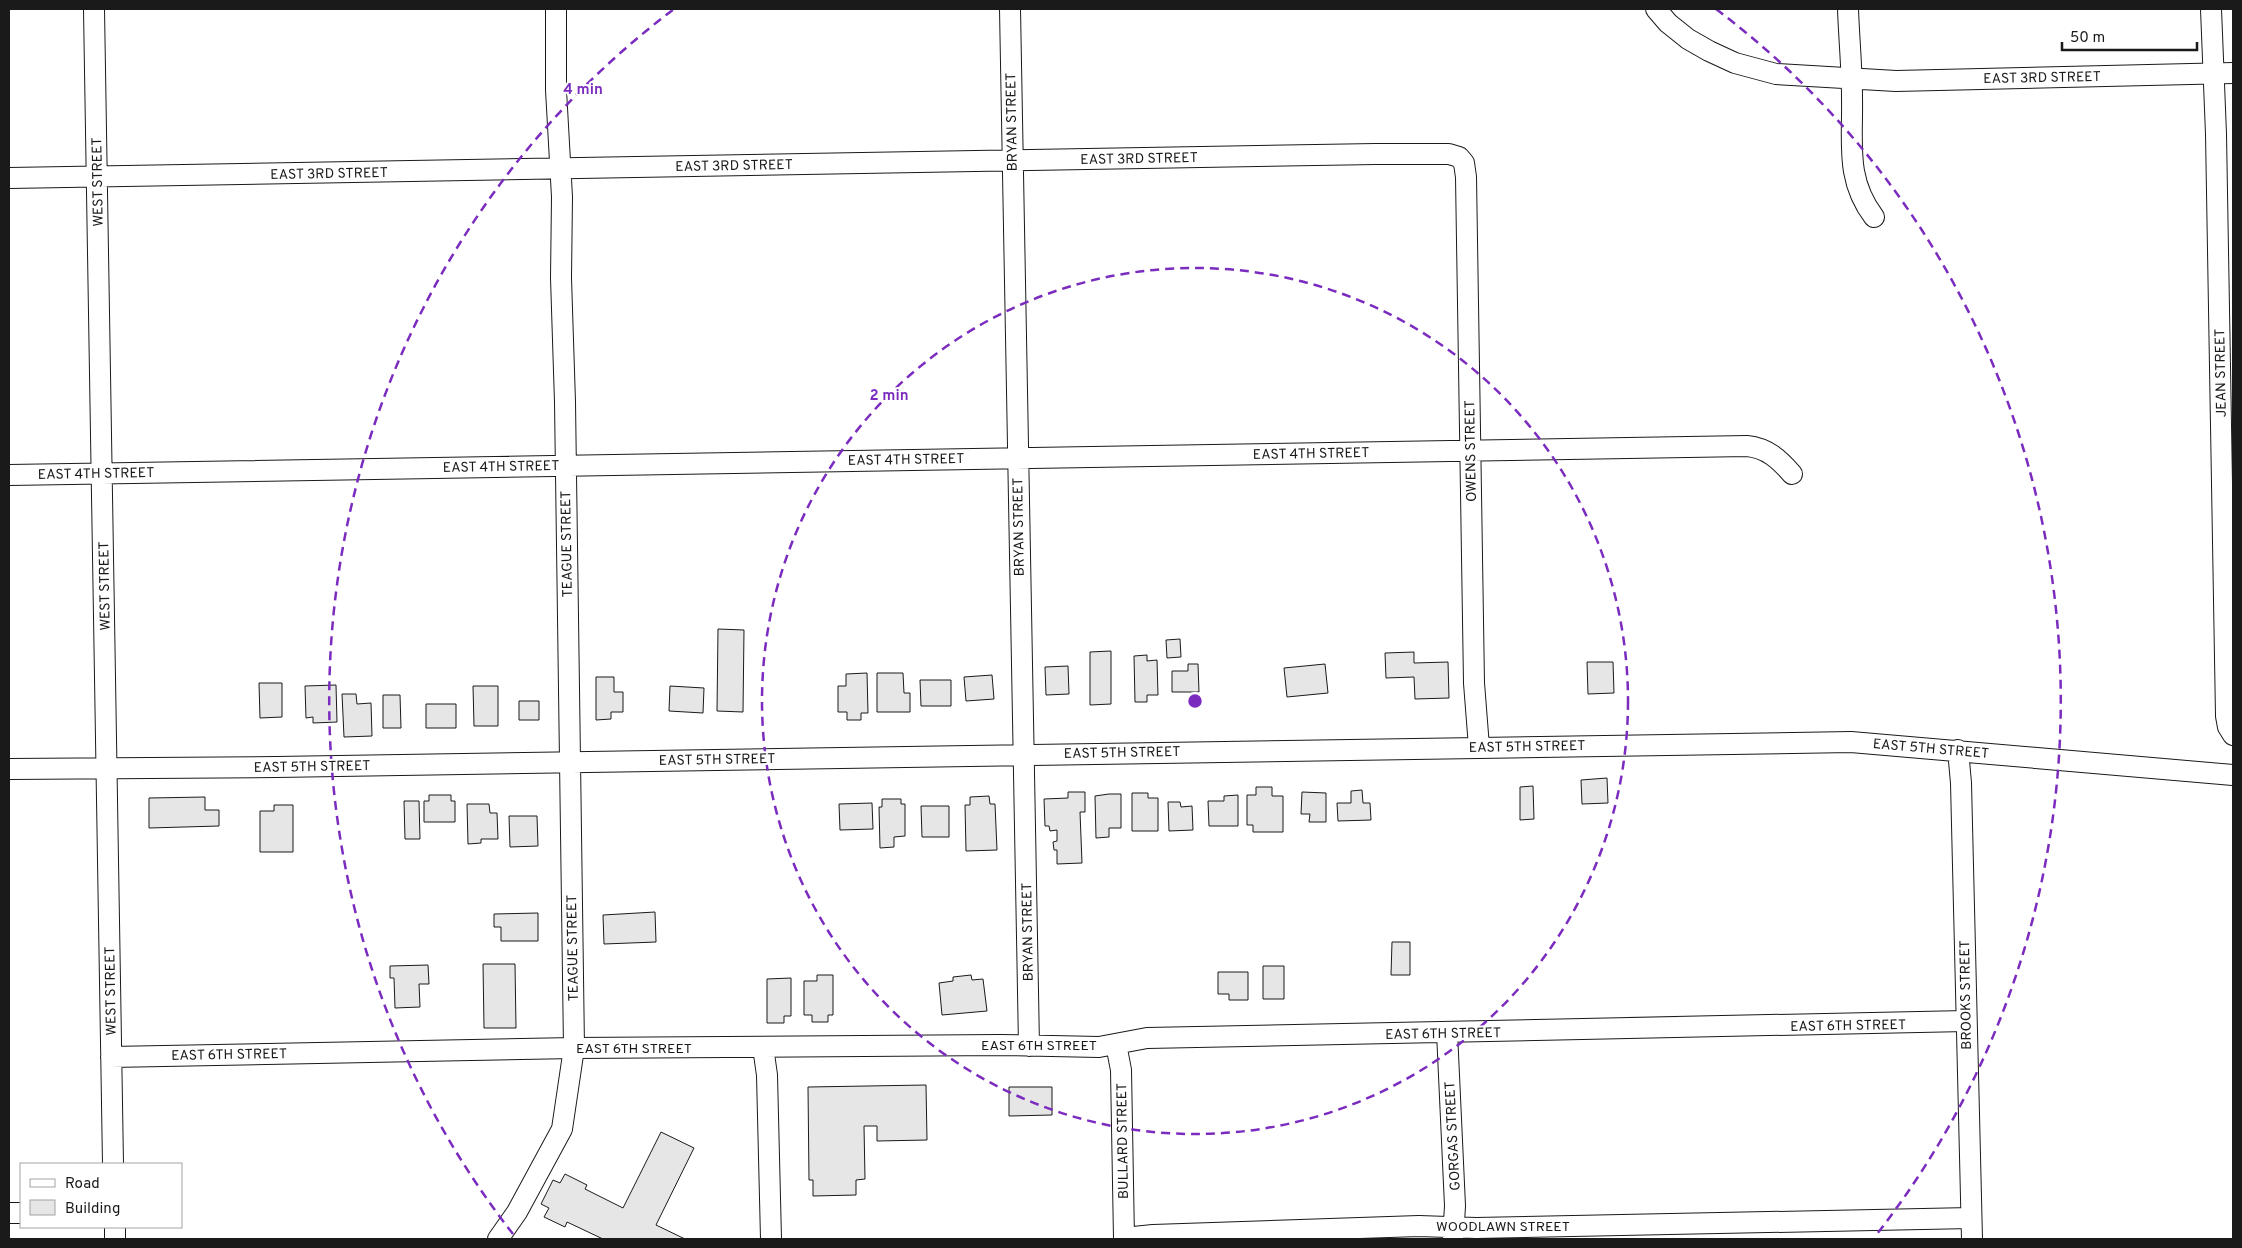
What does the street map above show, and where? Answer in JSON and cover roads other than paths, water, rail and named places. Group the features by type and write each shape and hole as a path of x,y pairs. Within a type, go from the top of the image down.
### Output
{"street":[{"name":"WEST STREET","path":"94,9 113,1163"},
{"name":"TEAGUE STREET","path":"498,1239 517,1212 562,1129 574,1048 571,941 571,761 566,465 556,9"},
{"name":"BRYAN STREET","path":"1010,9 1029,1046"},
{"name":"EAST 3RD STREET","path":"1656,9 1668,23 1688,39 1735,64 1776,74 1896,81 2233,73"},
{"path":"1848,9 1852,161 1858,189 1864,204 1874,216"},
{"name":"JEAN STREET","path":"2211,9 2226,716 2228,727 2233,735"},
{"name":"EAST 3RD STREET","path":"9,178 1376,154 1449,154 1459,157"},
{"name":"OWENS STREET","path":"1459,157 1464,162 1466,177 1474,683 1479,747"},
{"name":"EAST 4TH STREET","path":"9,475 1747,446 1756,447 1777,457 1792,474"},
{"name":"EAST 5TH STREET","path":"9,768 276,767 1851,742 2233,775"},
{"name":"BROOKS STREET","path":"1958,750 1961,782 1966,1021 1972,1168 1972,1239"},
{"name":"EAST 6TH STREET","path":"111,1057 574,1048 1099,1047 1146,1038 1966,1021"},
{"name":"GORGAS STREET","path":"1447,1032 1455,1206 1454,1233"},
{"name":"BULLARD STREET","path":"1116,1044 1121,1070 1124,1238"},
{"path":"763,1047 767,1075 771,1239"},
{"name":"WOODLAWN STREET","path":"1124,1238 1325,1229 1454,1233 1971,1218"}]}
